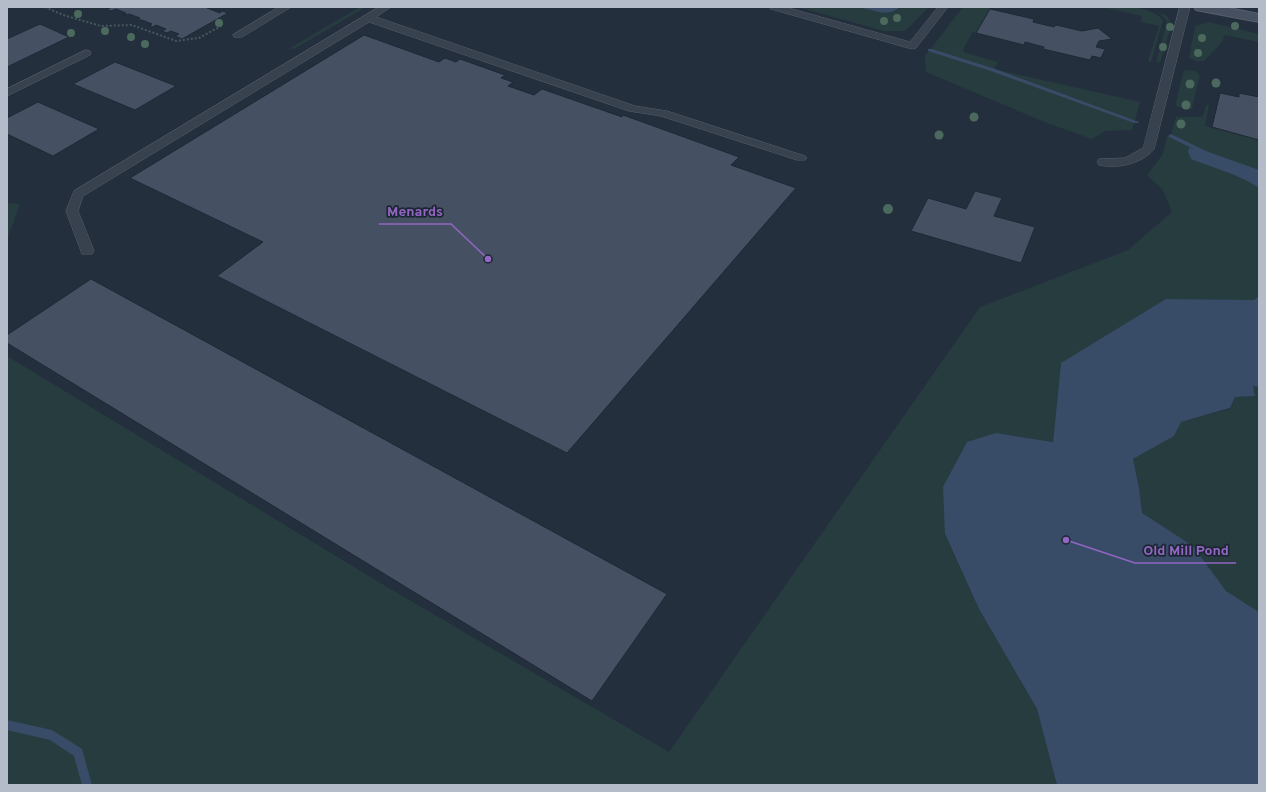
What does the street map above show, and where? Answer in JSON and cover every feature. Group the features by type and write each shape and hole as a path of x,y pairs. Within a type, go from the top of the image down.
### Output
{"main road":[{"path":"1201,7 1259,18"}],"lane":[{"path":"238,35 286,7"},
{"path":"87,251 72,212 78,194 386,7"},
{"path":"774,7 912,46 943,7"},
{"path":"1103,162 1120,163 1138,158 1148,149 1185,7"},
{"path":"368,18 633,109 663,113 801,158"},
{"path":"7,93 86,53"}],"path":[{"path":"45,7 63,15 101,26 132,25 176,41 186,42 198,38 221,26"}],"green space":[{"path":"360,7 366,7 294,49 290,48"},
{"path":"798,7 929,7 905,31 884,31"},
{"path":"963,7 988,7 990,9 976,33 972,32 965,44 963,52 998,62 994,69 1140,102 1132,130 1105,131 1092,139 1047,123 926,72 925,56"},
{"path":"1102,7 1142,9 1150,11 1163,20 1151,62 1148,61 1159,26 1141,22 1142,16"},
{"path":"1160,13 1167,16 1172,24 1160,62 1156,63 1167,22"},
{"path":"1209,22 1259,34 1259,42 1225,35 1222,42 1204,61 1196,61 1189,58 1195,26"},
{"path":"1184,70 1195,71 1200,75 1192,108 1190,110 1175,106"},
{"path":"1206,105 1209,105 1205,126 1259,140 1259,296 1254,300 1061,363 1053,442 996,433 945,535 979,609 1037,709 1057,785 7,785 7,356 377,581 669,752 980,307 1128,250 1172,212 1163,190 1147,175 1163,154 1167,137 1171,134 1176,117 1203,116"},
{"path":"7,203 20,204 7,240"},
{"path":"1253,385 1259,387 1259,612 1226,591 1193,546 1141,513 1139,488 1133,459 1174,436 1181,422 1230,409 1235,397 1254,396"}],"water":[{"path":"860,7 899,7 886,13"},
{"path":"1189,148 1200,149 1259,170 1259,184 1252,183 1191,159 1188,152"},
{"path":"1259,296 1259,387 1253,386 1255,396 1235,397 1230,408 1181,422 1174,436 1133,459 1142,513 1193,546 1226,591 1259,612 1259,785 1057,785 1037,709 979,609 945,534 943,487 967,442 996,433 1053,442 1061,363 1166,299 1254,300"}],"building":[{"path":"107,7 209,7 207,8 220,13 222,11 228,13 182,39 175,36 179,34 171,31 167,33 162,31 166,29 156,25 153,27 149,25 152,24 142,20 137,20 140,18 129,14 123,15 126,13 116,9 111,11 107,10 110,8"},
{"path":"990,9 1034,19 1033,22 1054,27 1056,25 1082,31 1098,28 1112,39 1099,41 1096,47 1105,49 1101,58 1092,56 1090,60 1043,49 1044,47 1025,42 1024,45 976,33"},
{"path":"40,24 69,37 7,67 7,39"},
{"path":"364,35 439,62 445,58 456,62 460,59 505,75 501,78 513,82 508,86 534,95 542,89 622,117 623,115 739,157 731,165 796,188 567,453 217,276 263,242 130,178"},
{"path":"115,62 176,86 135,110 73,84"},
{"path":"1220,93 1239,97 1239,93 1259,97 1259,140 1212,127"},
{"path":"38,102 99,129 53,156 7,134 7,118"},
{"path":"975,191 1002,198 994,216 1035,227 1021,263 911,231 928,198 966,209"},
{"path":"91,279 667,594 592,701 7,343 7,335"}],"waterway":[{"path":"930,50 993,70 1136,122"},
{"path":"1171,136 1208,154"},
{"path":"1247,178 1259,186"},
{"path":"7,725 52,735 78,753 87,785"}],"place":[{"name":"Menards","path":"488,259"},
{"name":"Old Mill Pond","path":"1066,540"}]}
